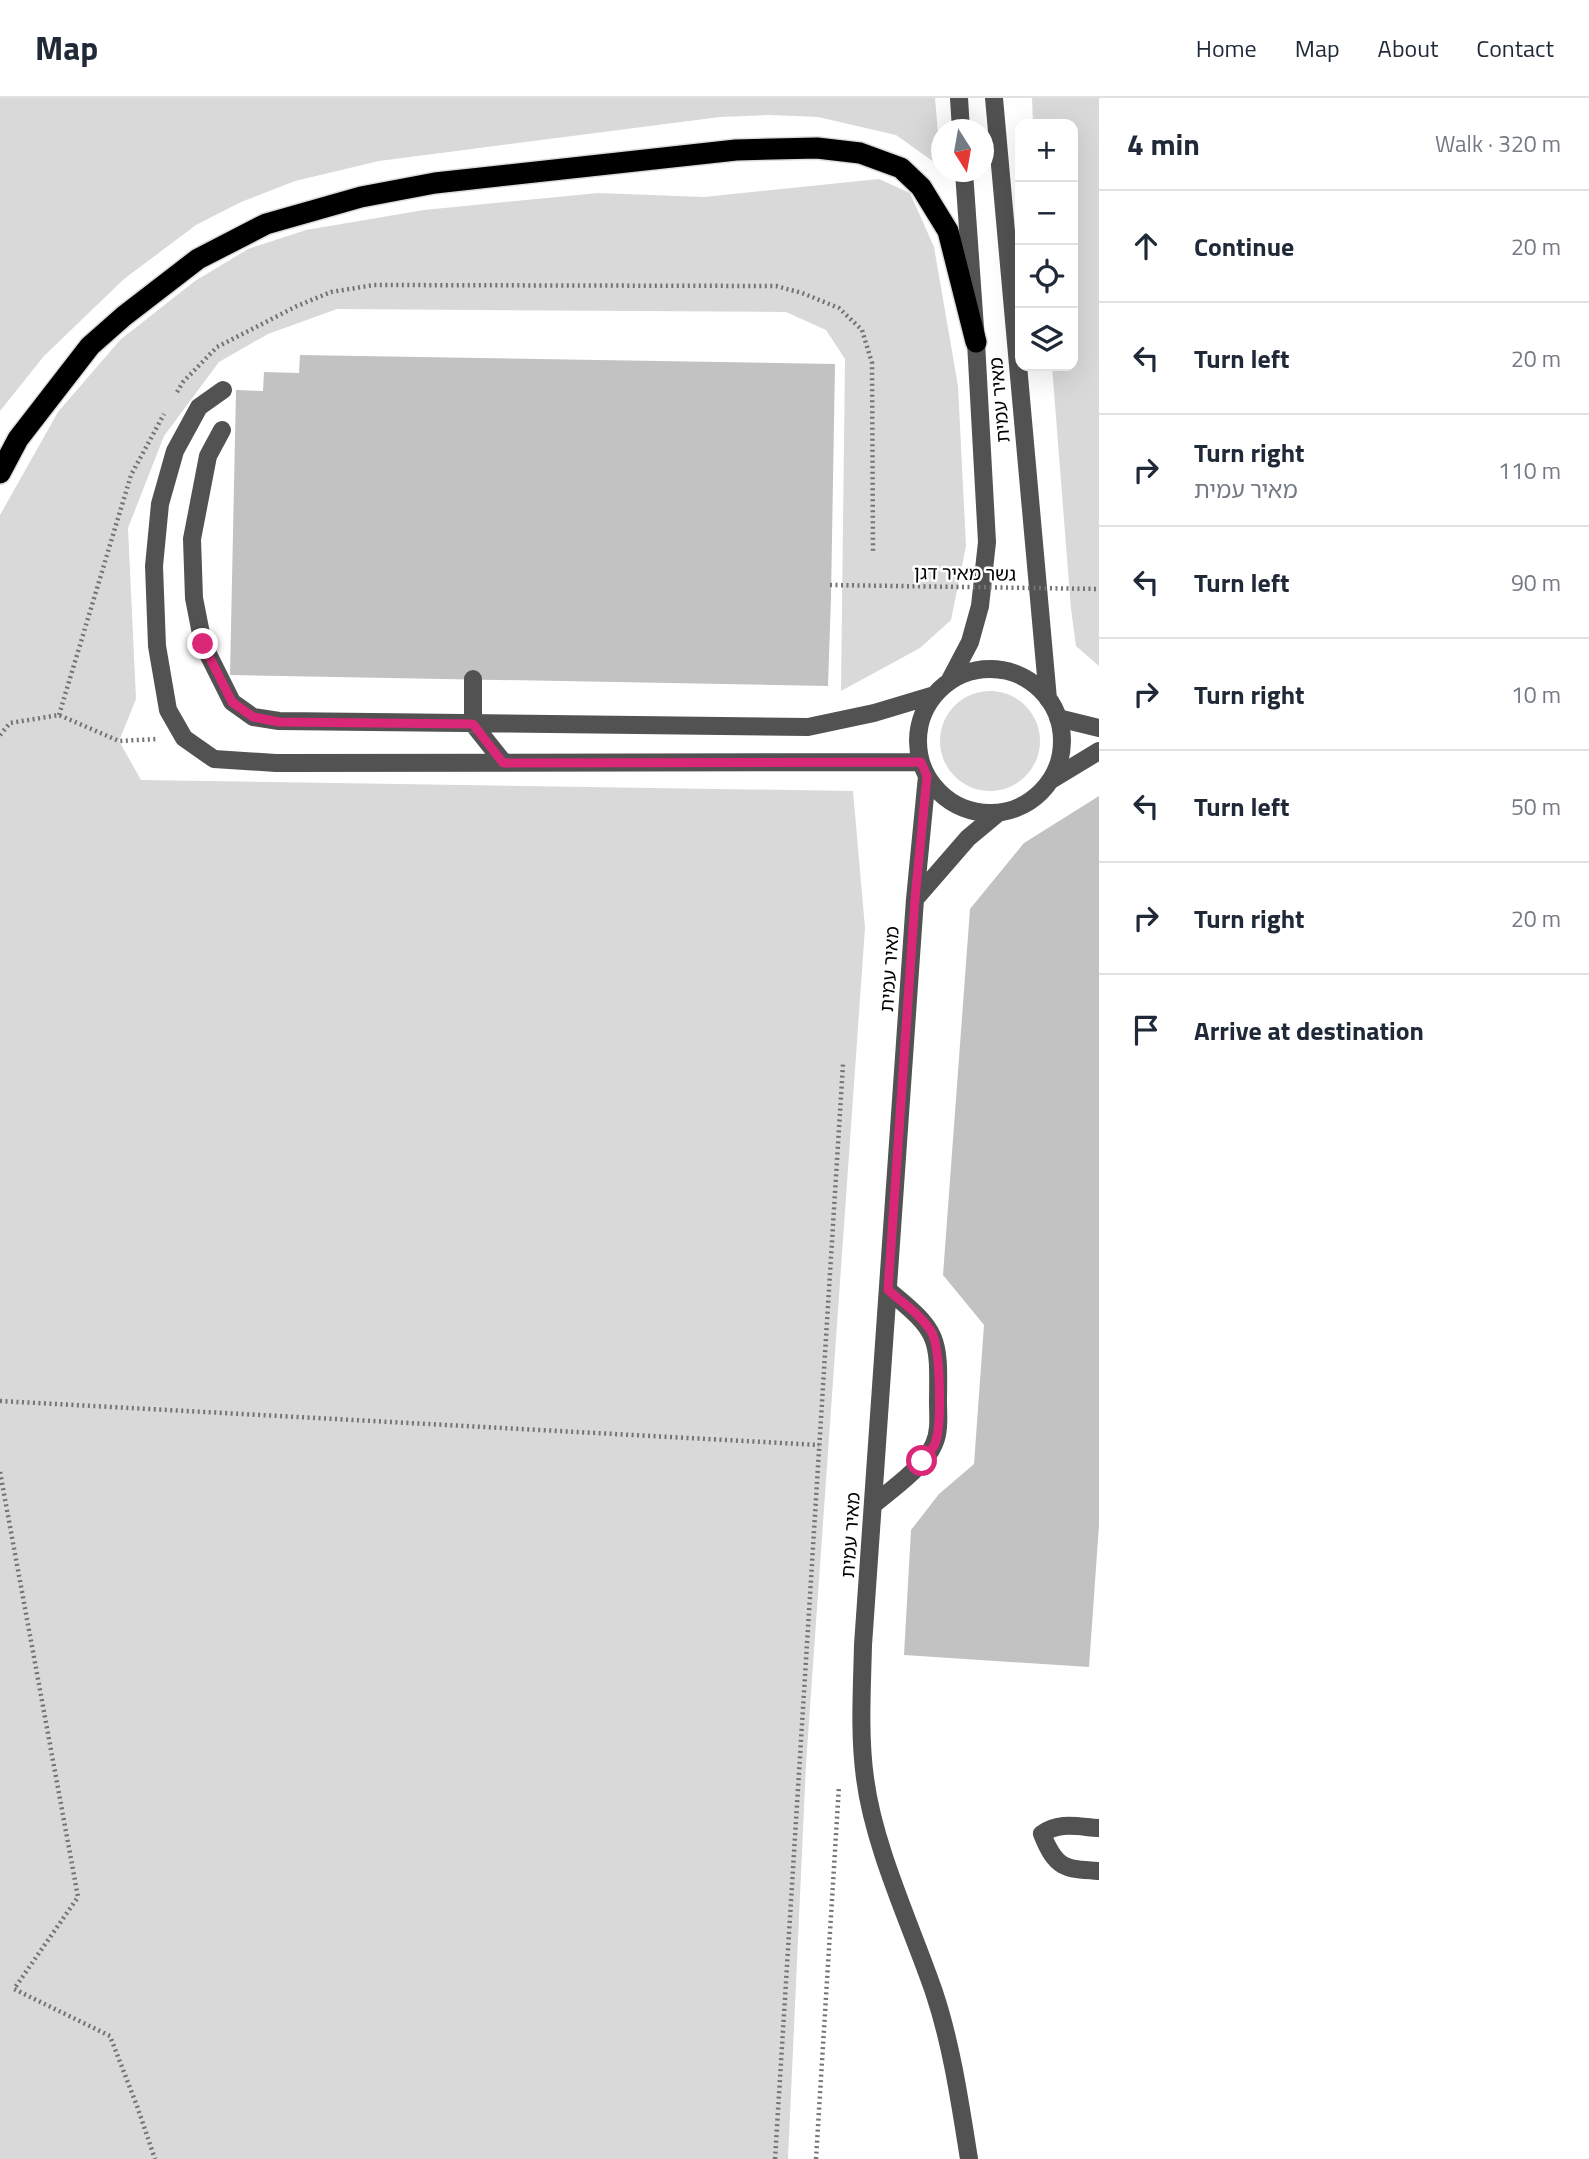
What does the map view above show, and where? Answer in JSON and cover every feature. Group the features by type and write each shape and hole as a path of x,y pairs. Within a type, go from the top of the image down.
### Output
{"highway":[{"path":"0,473 18,439 90,346 198,259 265,224 361,197 435,183 736,150 817,148 860,153 901,167 921,187 948,231 976,342"}],"street":[{"path":"959,98 960,119"},
{"name":"מאיר עמית","path":"994,98 1048,699"},
{"name":"מאיר עמית","path":"950,680 970,642 980,606 987,542 965,182"},
{"path":"223,390 199,407 175,451 160,504 154,566 157,646 168,710 184,738 214,759 276,763 503,763 924,769"},
{"path":"222,430 208,456 194,525 194,598 203,644 232,702 253,717 279,722 808,727 874,713 934,695"},
{"path":"1051,780 1059,760 1062,740 1058,718 1048,699 1033,683 1013,673 992,669 970,672 950,680 934,695 922,714 917,735 918,751 924,769 944,797 979,813 998,813 1019,807 1036,796 1051,780 1099,751"},
{"path":"473,679 473,724 503,763"},
{"path":"1058,718 1099,728"},
{"name":"מאיר עמית","path":"924,769 860,1719 865,1779 877,1833 943,2020 952,2056 969,2159"},
{"path":"915,899 968,838 998,813"},
{"path":"873,1505 922,1461 934,1445 938,1428 937,1347 932,1332 917,1314 888,1290"},
{"path":"1099,1828 1051,1827 1042,1834 1049,1852 1068,1869 1099,1871"}],"path":[{"path":"171,403 183,382 217,347 297,306 331,292 374,285 776,286 838,308 862,330 872,363 873,552"},
{"path":"59,715 131,475 164,413"},
{"name":"גשר מאיר דגן","path":"830,585 1099,589"},
{"path":"0,735 10,723 59,715 119,741 184,738"},
{"path":"775,2159 843,1064"},
{"path":"0,1401 819,1445"},
{"path":"0,1472 78,1897 14,1989 110,2036 138,2106 155,2159"}],"shaded area":[{"path":"0,98 935,98 937,119 931,119 931,160 896,135 818,117 769,115 720,117 379,161 295,181 241,202 196,225 124,279 44,356 0,411"},
{"path":"1032,98 1099,98 1099,666 1076,646 1052,371 1078,371 1078,119 1033,119"},
{"path":"879,179 910,193 934,247 958,386 966,546 951,620 920,648 841,691 845,359 826,330 786,312 337,309 268,334 219,362 164,436 128,528 136,699 119,741 141,780 853,791 865,928 806,1764 788,2159 0,2159 0,515 58,412 120,340 195,281 248,249 306,230 424,210 598,193 704,197"},
{"path":"990,691 1009,695 1025,706 1036,722 1040,741 1036,760 1025,776 1009,787 990,791 971,787 955,776 944,760 940,741 944,722 955,706 971,695"}],"building":[{"path":"300,355 835,364 828,686 230,675 236,390 263,391 264,372 299,373"},
{"path":"1099,796 1099,1525 1089,1667 904,1655 911,1530 939,1494 974,1464 984,1325 943,1275 970,909 1024,843"}],"route":[{"path":"203,644 232,702 253,717 279,722 473,724 503,763 921,762 927,776 915,899 888,1290 917,1314 932,1332 937,1347 938,1428 934,1445 922,1461"}]}
